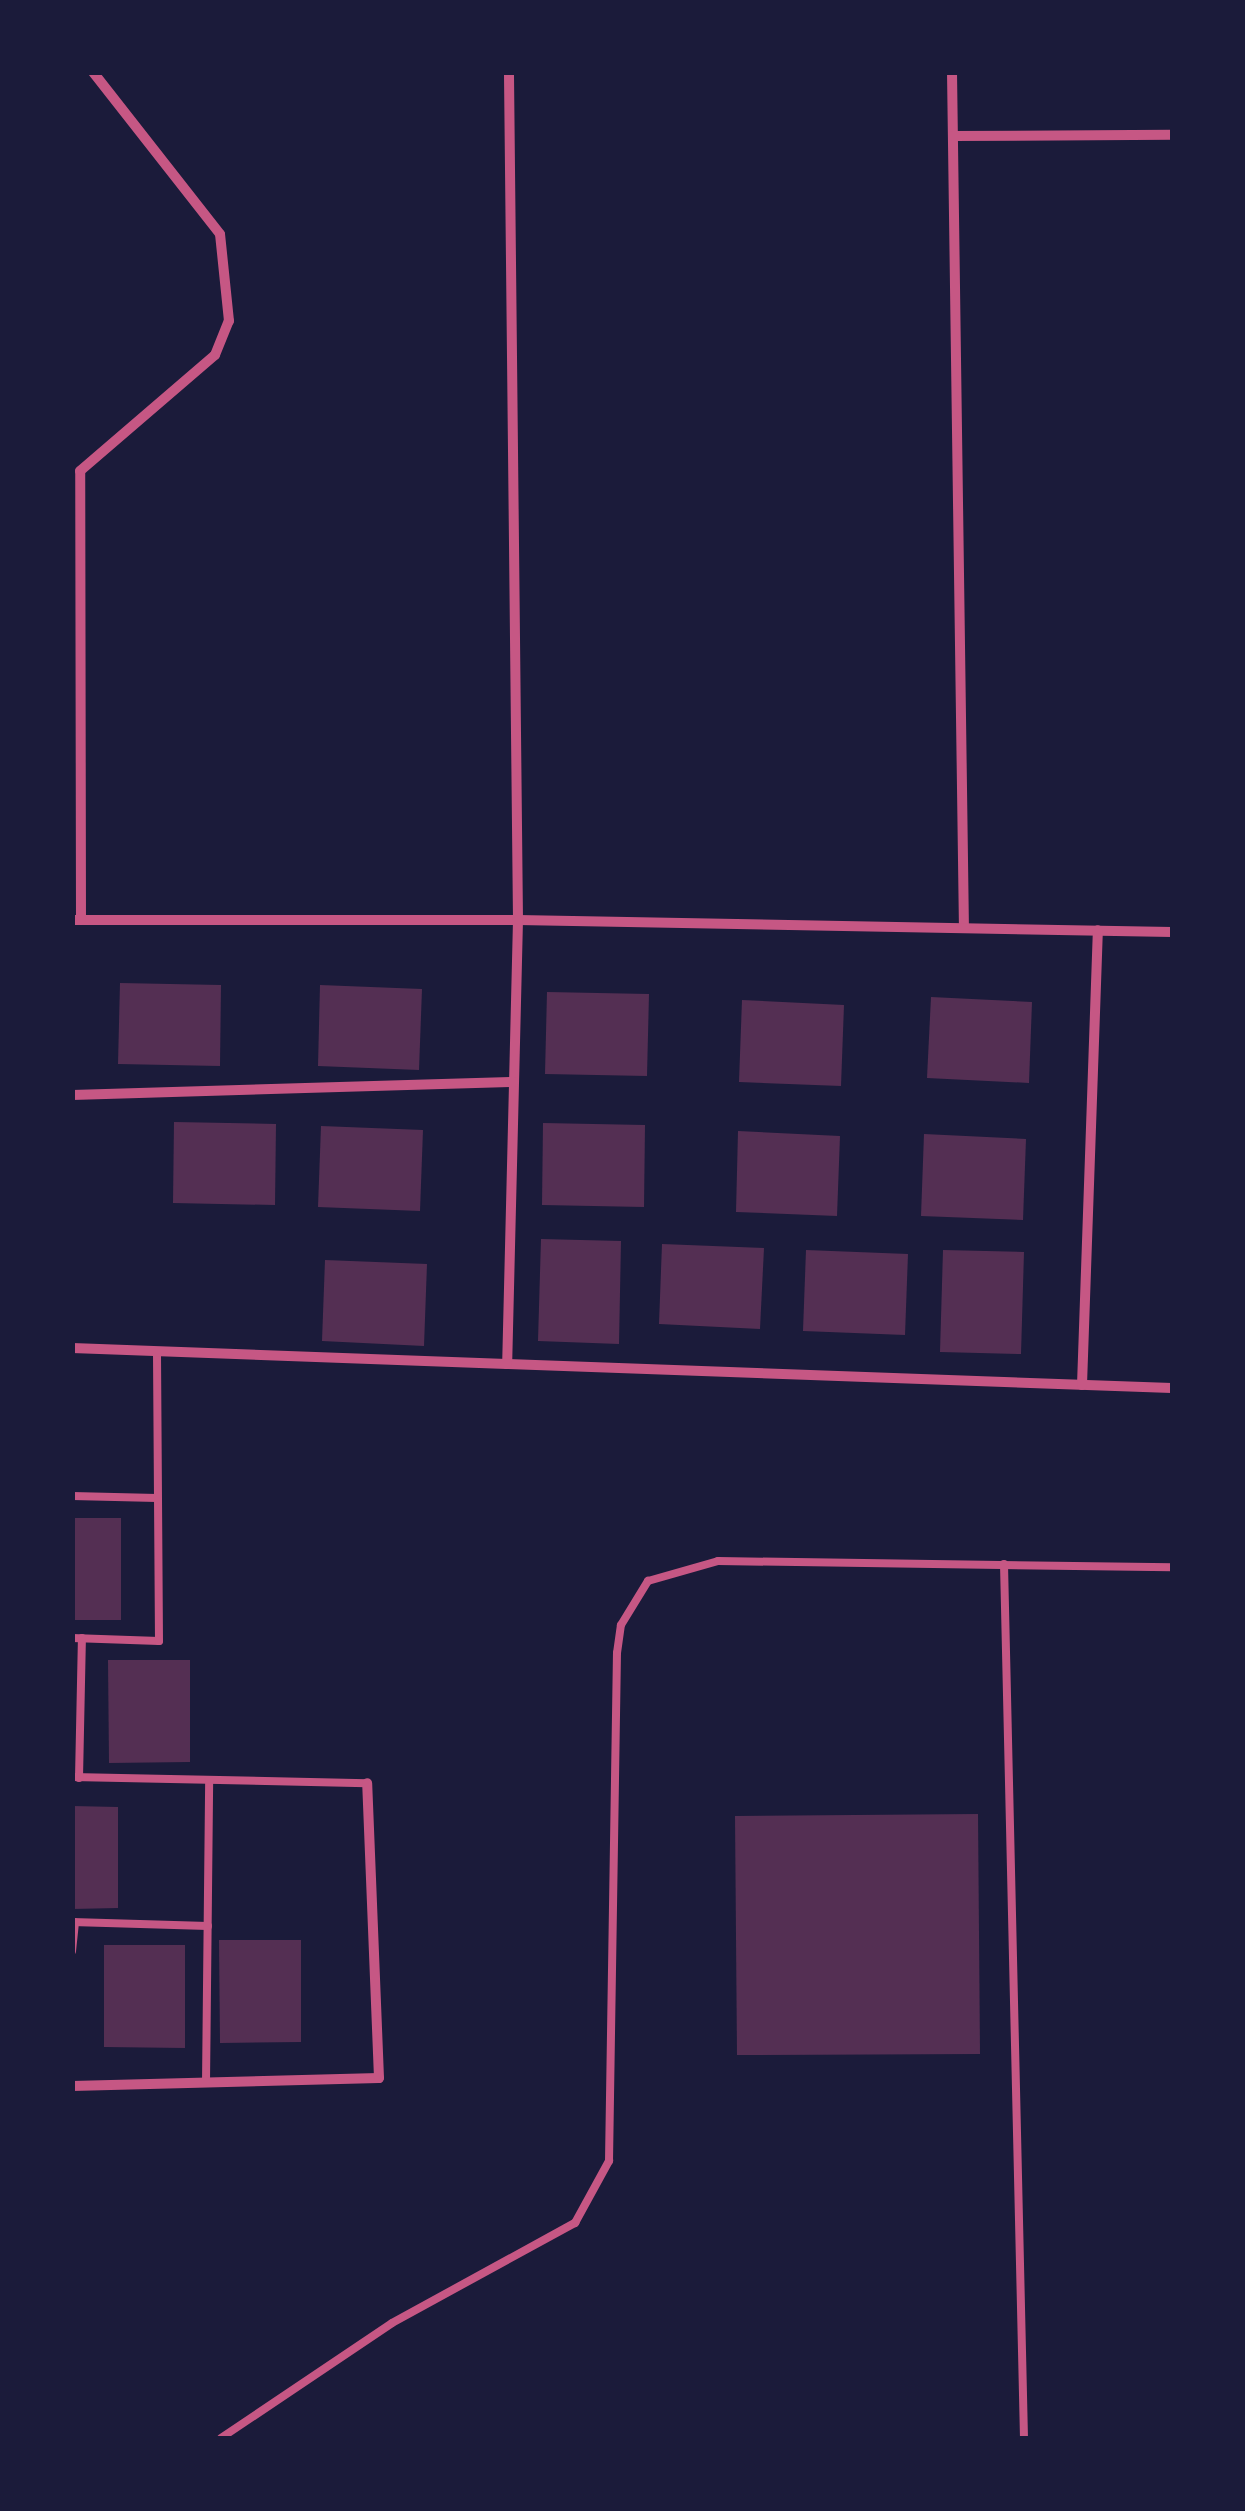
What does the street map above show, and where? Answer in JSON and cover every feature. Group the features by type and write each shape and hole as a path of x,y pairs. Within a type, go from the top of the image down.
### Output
{"street":[{"path":"93,72 220,234 229,321 214,355 76,471 77,920 518,920 1172,932"},
{"path":"507,1364 518,920 509,72"},
{"path":"952,72 964,927"},
{"path":"953,136 1172,135"},
{"path":"1082,1385 1098,930"},
{"path":"72,1095 514,1082"},
{"path":"72,1348 1172,1388"},
{"path":"72,2086 379,2078 368,1783"}],"lane":[{"path":"157,1351 159,1641 78,1638 76,1778 368,1783"},
{"path":"72,1496 158,1498"},
{"path":"221,2438 392,2322 575,2223 609,2161 617,1653 626,1613 648,1580 706,1561 1172,1567"},
{"path":"1004,1564 1024,2438"},
{"path":"206,2083 209,1780"},
{"path":"72,1951 74,1922 208,1926"}],"building":[{"path":"120,983 221,985 220,1066 118,1064"},
{"path":"320,985 422,989 419,1070 318,1066"},
{"path":"547,992 649,994 647,1076 545,1074"},
{"path":"931,997 1032,1002 1029,1083 927,1078"},
{"path":"742,1000 844,1005 841,1086 739,1082"},
{"path":"174,1122 276,1124 275,1205 173,1203"},
{"path":"543,1123 645,1125 644,1207 542,1205"},
{"path":"321,1126 423,1130 420,1211 318,1207"},
{"path":"738,1131 840,1136 837,1216 736,1212"},
{"path":"924,1134 1026,1139 1023,1220 921,1216"},
{"path":"541,1239 621,1241 619,1344 538,1341"},
{"path":"662,1244 764,1248 760,1329 659,1324"},
{"path":"806,1250 908,1254 905,1335 803,1331"},
{"path":"943,1250 1024,1252 1021,1354 940,1352"},
{"path":"325,1260 427,1264 424,1346 322,1341"},
{"path":"72,1518 121,1518 121,1620 72,1620"},
{"path":"108,1660 190,1660 190,1762 109,1763"},
{"path":"72,1806 118,1807 118,1908 72,1909"},
{"path":"978,1814 980,2054 737,2055 735,1816"},
{"path":"219,1940 301,1940 301,2042 220,2043"},
{"path":"104,1945 185,1945 185,2048 104,2047"}]}
